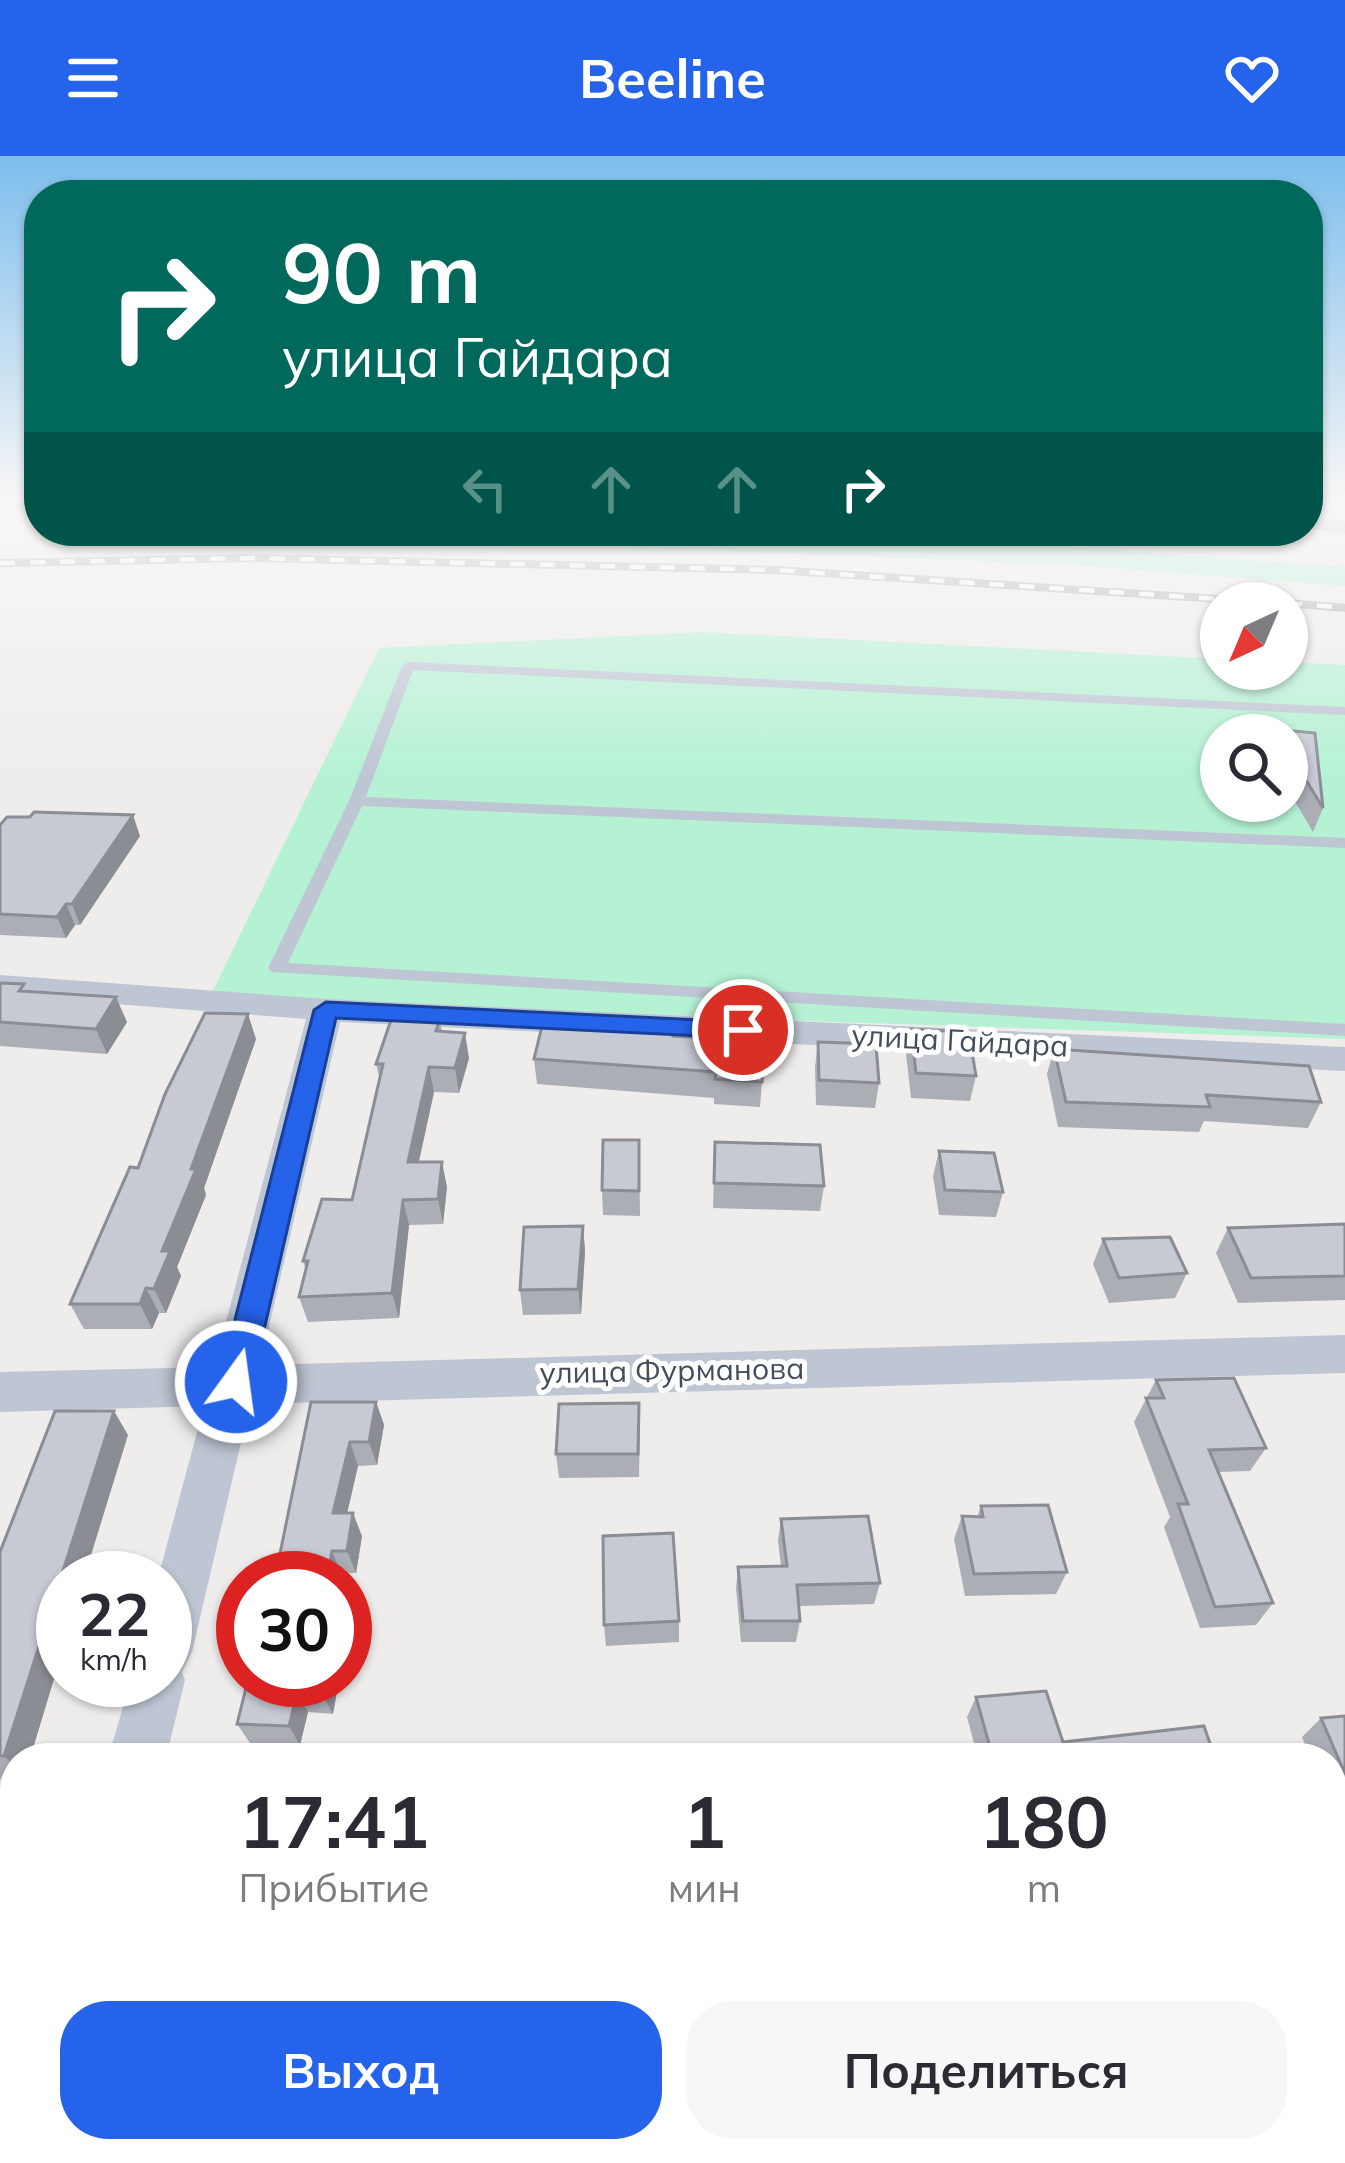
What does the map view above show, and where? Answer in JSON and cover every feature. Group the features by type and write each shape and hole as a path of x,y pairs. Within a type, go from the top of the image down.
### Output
{"street":[{"name":"улица Гайдара","path":"0,985 211,995 326,1010 1345,1059"},
{"path":"192,1551 326,1010"},
{"name":"улица Фурманова","path":"0,1392 1345,1354"},
{"path":"141,1743 151,1707"}],"lane":[{"path":"1345,711 409,666 357,801 277,968 1345,1030"},
{"path":"357,801 1345,843"}],"green space":[{"path":"703,632 1200,658 1200,690 1308,690 1308,663 1345,665 1345,1039 208,1001 379,648"}],"building":[{"path":"1308,732 1315,733 1323,808 1308,783"},
{"path":"34,812 133,815 72,904 66,904 57,917 0,914 0,825 7,817 30,817"},
{"path":"0,983 24,984 19,991 116,997 96,1029 0,1022"},
{"path":"205,1013 248,1014 191,1169 196,1169 162,1251 170,1251 154,1289 146,1288 140,1304 70,1304 130,1167 138,1168 165,1094"},
{"path":"392,1017 440,1019 436,1031 465,1033 455,1068 429,1067 408,1162 442,1162 438,1199 403,1200 392,1293 299,1297 308,1261 303,1261 322,1199 352,1200 383,1064 376,1064"},
{"path":"638,1019 674,1021 673,1036 765,1041 762,1082 715,1079 716,1072 534,1059 543,1022 637,1029"},
{"path":"911,1029 946,1031 948,1045 971,1046 976,1076 916,1073"},
{"path":"818,1042 876,1044 879,1083 819,1080"},
{"path":"1054,1049 1309,1066 1321,1102 1206,1095 1210,1107 1066,1102"},
{"path":"603,1140 639,1140 639,1191 602,1190"},
{"path":"715,1142 820,1145 824,1186 714,1183"},
{"path":"939,1151 994,1153 1003,1192 945,1190"},
{"path":"1345,1224 1345,1276 1251,1278 1228,1228"},
{"path":"583,1226 578,1289 520,1290 524,1227"},
{"path":"1170,1237 1187,1273 1119,1278 1103,1239"},
{"path":"1234,1378 1266,1448 1209,1450 1273,1603 1215,1607 1178,1504 1188,1504 1146,1398 1164,1398 1156,1380"},
{"path":"311,1402 376,1402 369,1442 350,1442 333,1513 353,1513 347,1551 281,1551"},
{"path":"639,1403 638,1454 556,1454 559,1404"},
{"path":"55,1411 114,1411 69,1551 36,1551 36,1656 8,1743 0,1743 0,1552"},
{"path":"1048,1505 1067,1572 974,1574 962,1516 983,1517 981,1506"},
{"path":"868,1516 880,1583 797,1585 800,1621 743,1621 738,1567 787,1566 781,1519"},
{"path":"673,1533 679,1621 604,1625 603,1536"},
{"path":"1046,1691 1063,1742 1204,1726 1210,1743 989,1743 976,1697"},
{"path":"241,1707 294,1707 289,1726 237,1724"},
{"path":"1345,1716 1345,1743 1332,1743 1321,1718"}],"railway":[{"path":"1061,589 1200,598"},
{"path":"1308,605 1345,608"}],"route":[{"path":"236,1382 326,1010 743,1030"}]}
